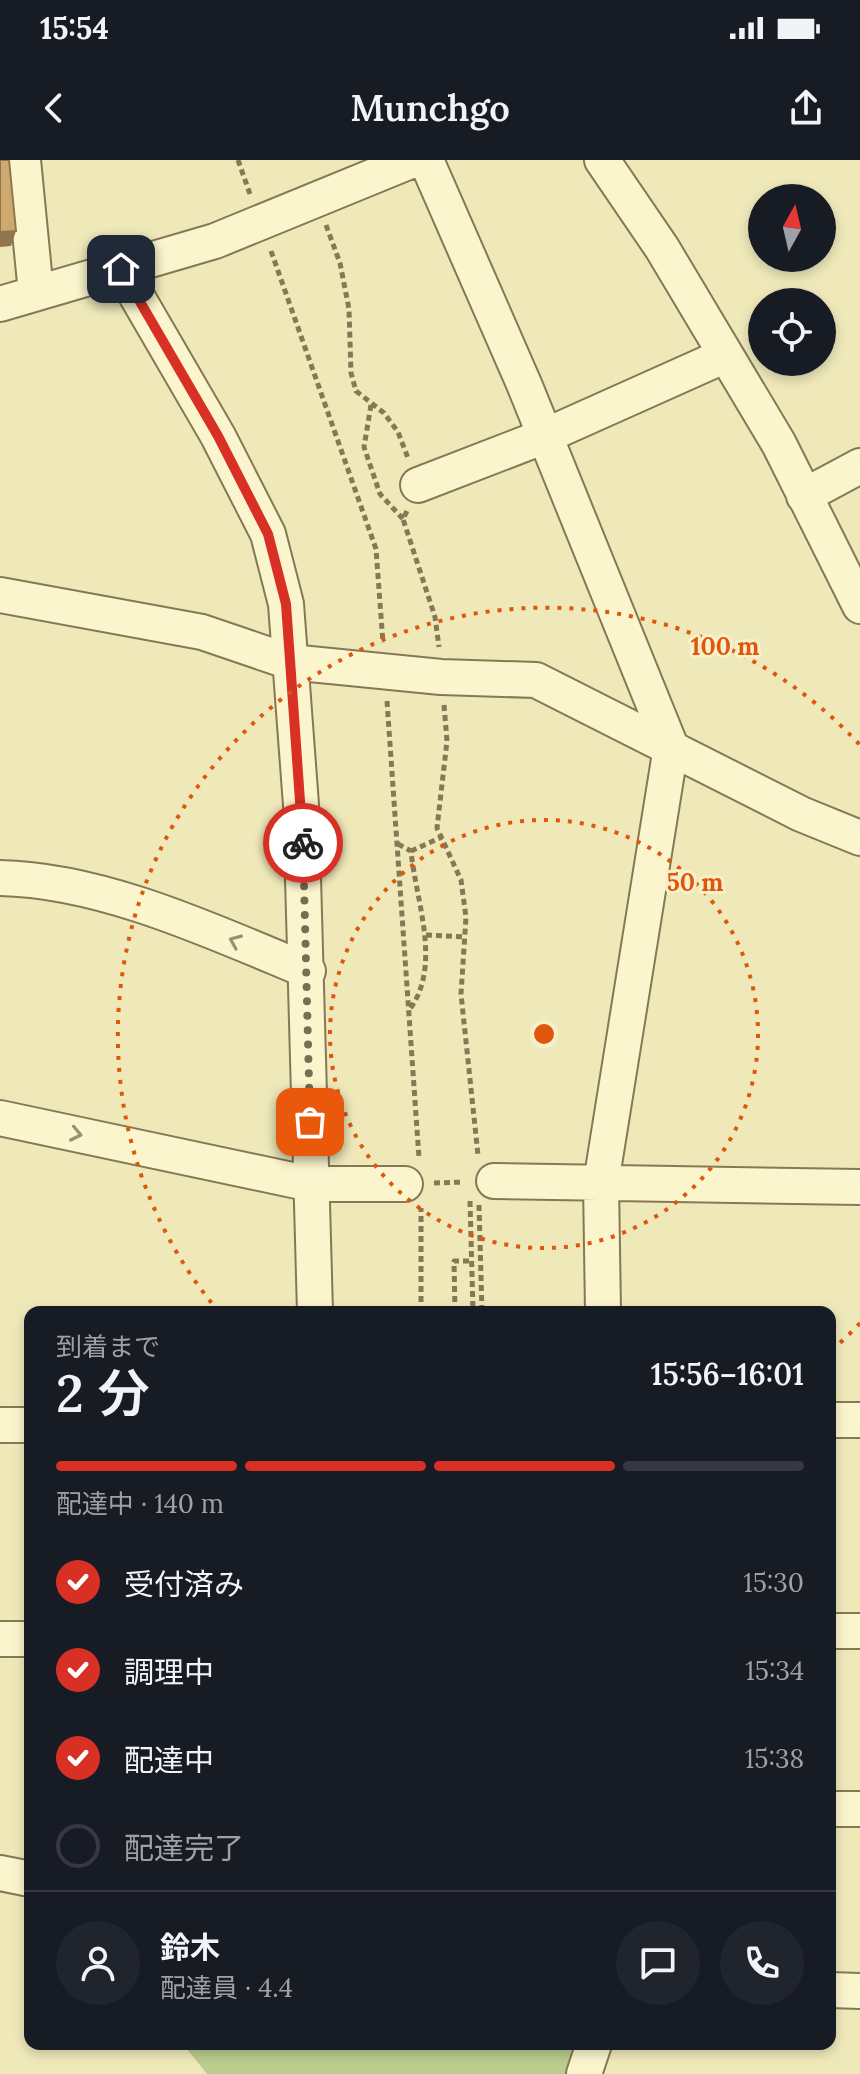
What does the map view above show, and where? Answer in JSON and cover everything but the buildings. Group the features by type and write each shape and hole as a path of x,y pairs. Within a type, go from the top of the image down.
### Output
{"street":[{"path":"23,160 36,293"},
{"path":"0,304 215,241 413,160"},
{"path":"426,160 545,436 671,747 601,1183 603,1306"},
{"path":"602,160 662,248 726,355 804,496 860,606"},
{"path":"121,269 218,436 268,534 286,604 301,805 308,971 315,1306"},
{"path":"418,485 545,436 726,355"},
{"path":"804,496 860,466"},
{"path":"0,595 202,632 290,662 441,677 536,680 801,814 860,838"},
{"path":"0,878 36,879 174,916 308,971"},
{"path":"0,1118 311,1184 413,1184"},
{"path":"481,1187 601,1183 860,1187"},
{"path":"836,1420 860,1420"},
{"path":"0,1425 24,1425"},
{"path":"836,1631 860,1631"},
{"path":"0,1639 24,1639"},
{"path":"836,1809 860,1809"},
{"path":"0,1873 24,1878"},
{"path":"836,1990 860,1991"},
{"path":"584,2074 592,2050"}],"path":[{"path":"371,405 364,447 380,494 403,519"},
{"path":"411,851 442,837"},
{"path":"397,844 411,851"},
{"path":"409,1011 420,995 426,935 417,901 411,851"},
{"path":"426,935 465,937"},
{"path":"421,1306 413,1184 481,1187"},
{"path":"473,1306 471,1261 481,1187"},
{"path":"481,1187 482,1306"},
{"path":"456,1306 454,1261 471,1261"},
{"path":"456,1265 456,1306"}],"green space":[{"path":"188,2050 584,2050 575,2074 207,2074"}],"way so far":[{"path":"303,843 310,1122"}],"route":[{"path":"121,269 218,436 268,534 286,604 303,843"}]}
